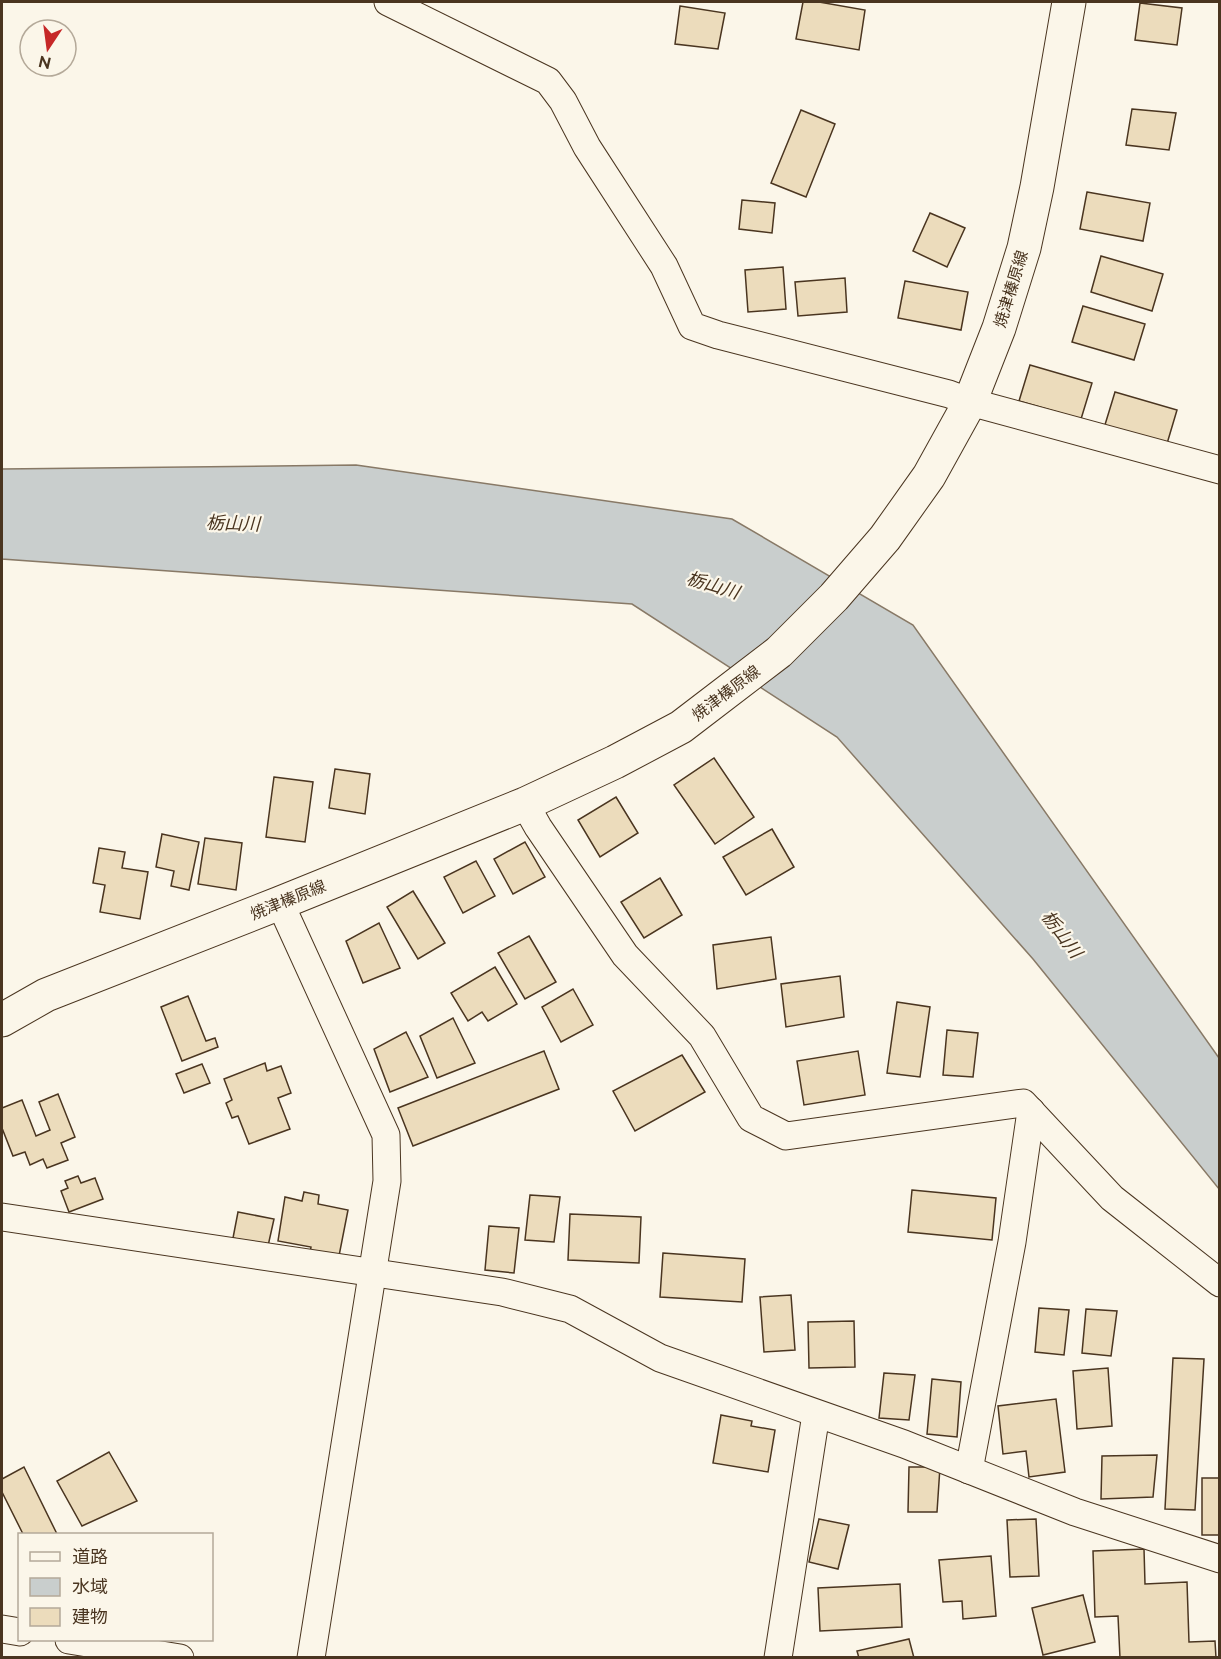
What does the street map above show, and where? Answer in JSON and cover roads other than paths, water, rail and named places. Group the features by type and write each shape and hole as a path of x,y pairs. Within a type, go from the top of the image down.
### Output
{"main road":[{"name":"焼津榛原線","path":"2,1020 46,995 525,804 615,762 681,727 779,652 834,597 885,538 929,476 970,402 999,328 1024,248 1037,187 1068,2"}],"street":[{"path":"388,2 548,81 563,101 587,147 664,266 692,326 718,336 949,394 970,402 1220,470"},
{"path":"525,804 538,827 625,955 702,1036 751,1118 786,1136 1023,1103 1112,1198 1220,1284"},
{"path":"280,903 386,1135 387,1181 311,1658"},
{"path":"969,1470 1012,1242 1031,1111"},
{"path":"2,1217 502,1292 570,1309 660,1358 904,1444 1075,1512 1220,1558"},
{"path":"778,1658 816,1414"},
{"path":"2,1629 18,1632"},
{"path":"75,1641 180,1658"}],"water":[{"name":"栃山川","path":"356,465 732,519 913,625 1219,1058 1219,1189 1033,959 837,737 632,604 2,559 2,469"}]}
